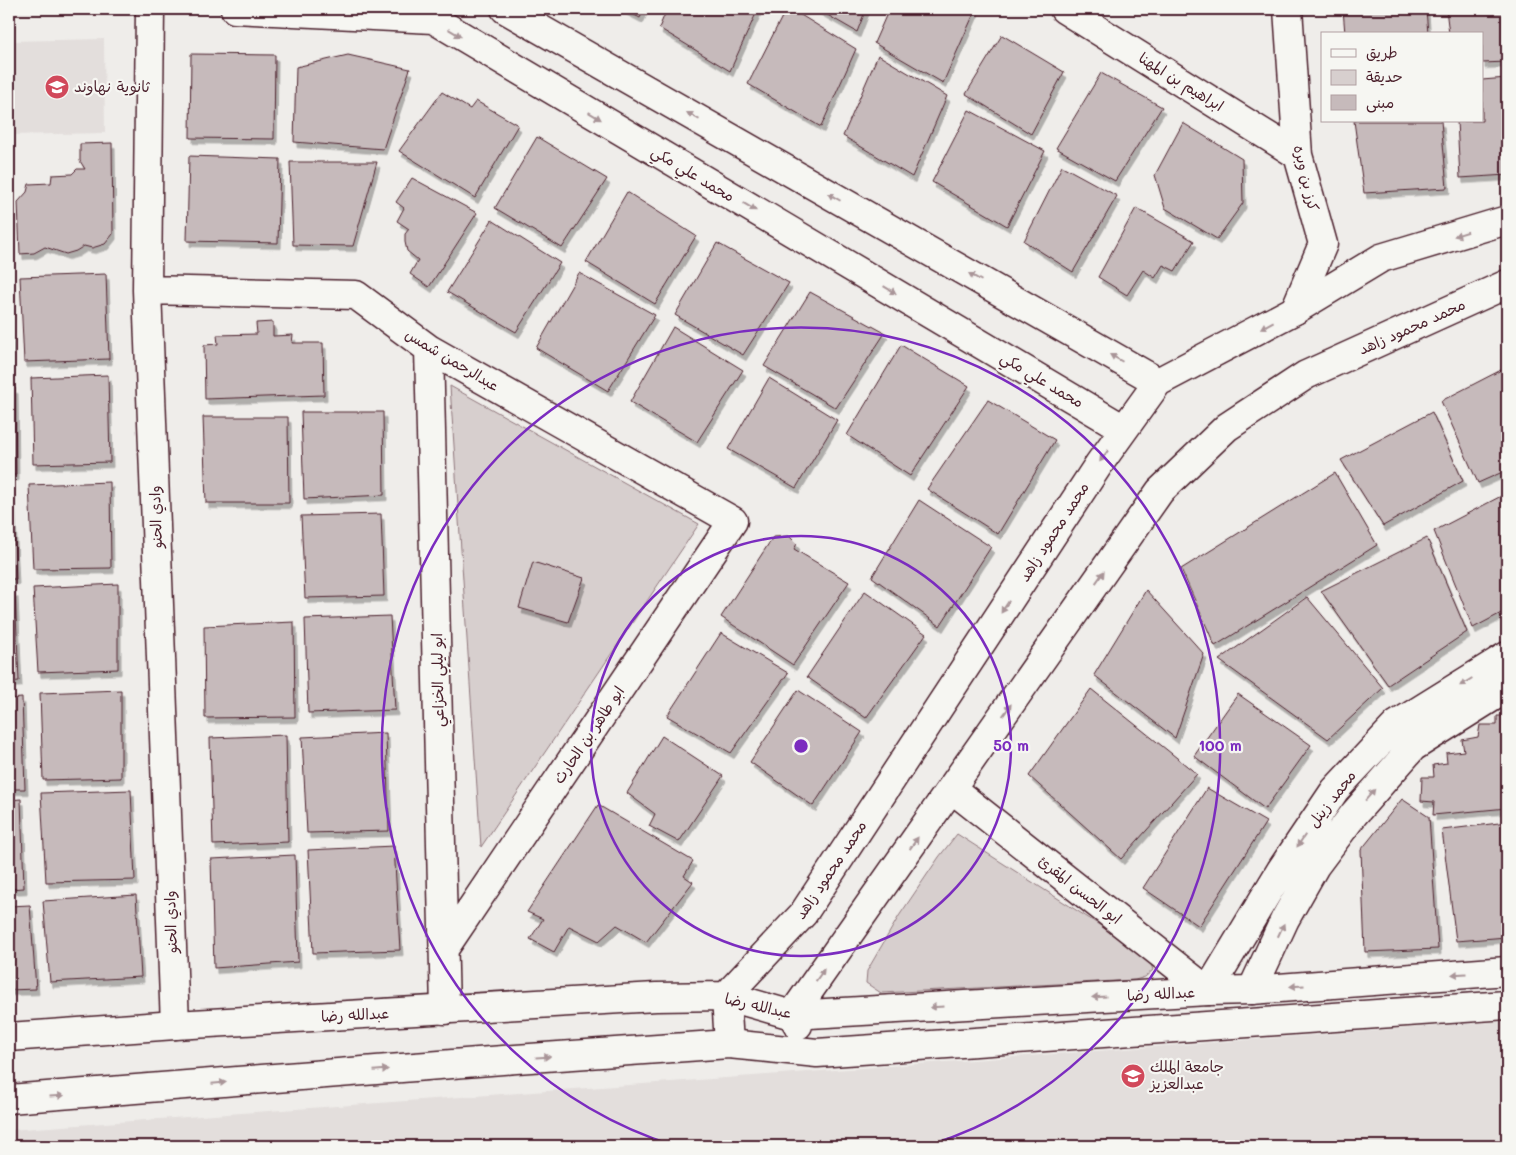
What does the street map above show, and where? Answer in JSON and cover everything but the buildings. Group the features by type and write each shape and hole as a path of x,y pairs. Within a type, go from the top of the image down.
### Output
{"street":[{"name":"وادي الحنو","path":"150,9 147,290 175,1025"},
{"name":"محمد علي مكي","path":"236,9 433,20 1124,429"},
{"path":"505,9 1158,382"},
{"name":"ابراهيم بن المهنا","path":"1064,9 1298,155"},
{"name":"كرز بن وبره","path":"1288,9 1298,155 1323,244 1295,310"},
{"name":"محمد محمود زاهد","path":"726,996 803,914 1098,464 1158,382 1295,310 1381,258 1507,220"},
{"name":"محمد محمود زاهد","path":"792,1015 1160,491 1227,427 1306,375 1507,284"},
{"name":"عبدالرحمن شمس","path":"147,290 356,295 429,349 733,521"},
{"name":"ابو ليلي الخزاعي","path":"429,349 445,1010"},
{"name":"ابو طاهر بن الحارث","path":"444,949 733,521"},
{"name":"محمد زينل","path":"1208,991 1281,870 1335,790 1396,725 1507,656"},
{"name":"محمد زينل","path":"1252,990 1285,920 1315,866 1354,814 1413,747 1507,688"},
{"name":"ابو الحسن المقرئ","path":"952,788 1208,991"},
{"name":"عبدالله رضا","path":"9,1037 175,1025 656,997 726,996 792,1015 1252,990 1507,971"},
{"path":"726,996 729,1044"},
{"path":"9,1099 525,1058 729,1044 817,1053 1507,1006"},
{"path":"792,1015 817,1053"}],"shaded area":[{"name":"ثانوية نهاوند","path":"104,39 105,133 9,135 9,41"},
{"name":"جامعة الملك عبدالعزيز","path":"1507,1021 1507,1146 9,1146 9,1130"}],"green space":[{"path":"450,386 699,524 481,847"},
{"path":"957,834 1148,956 1153,970 1145,977 1135,980 881,993 866,983 867,971 899,916"}],"place":[{"name":"ثانوية نهاوند","path":"57,87"},
{"name":"جامعة الملك عبدالعزيز","path":"1133,1076"}]}
